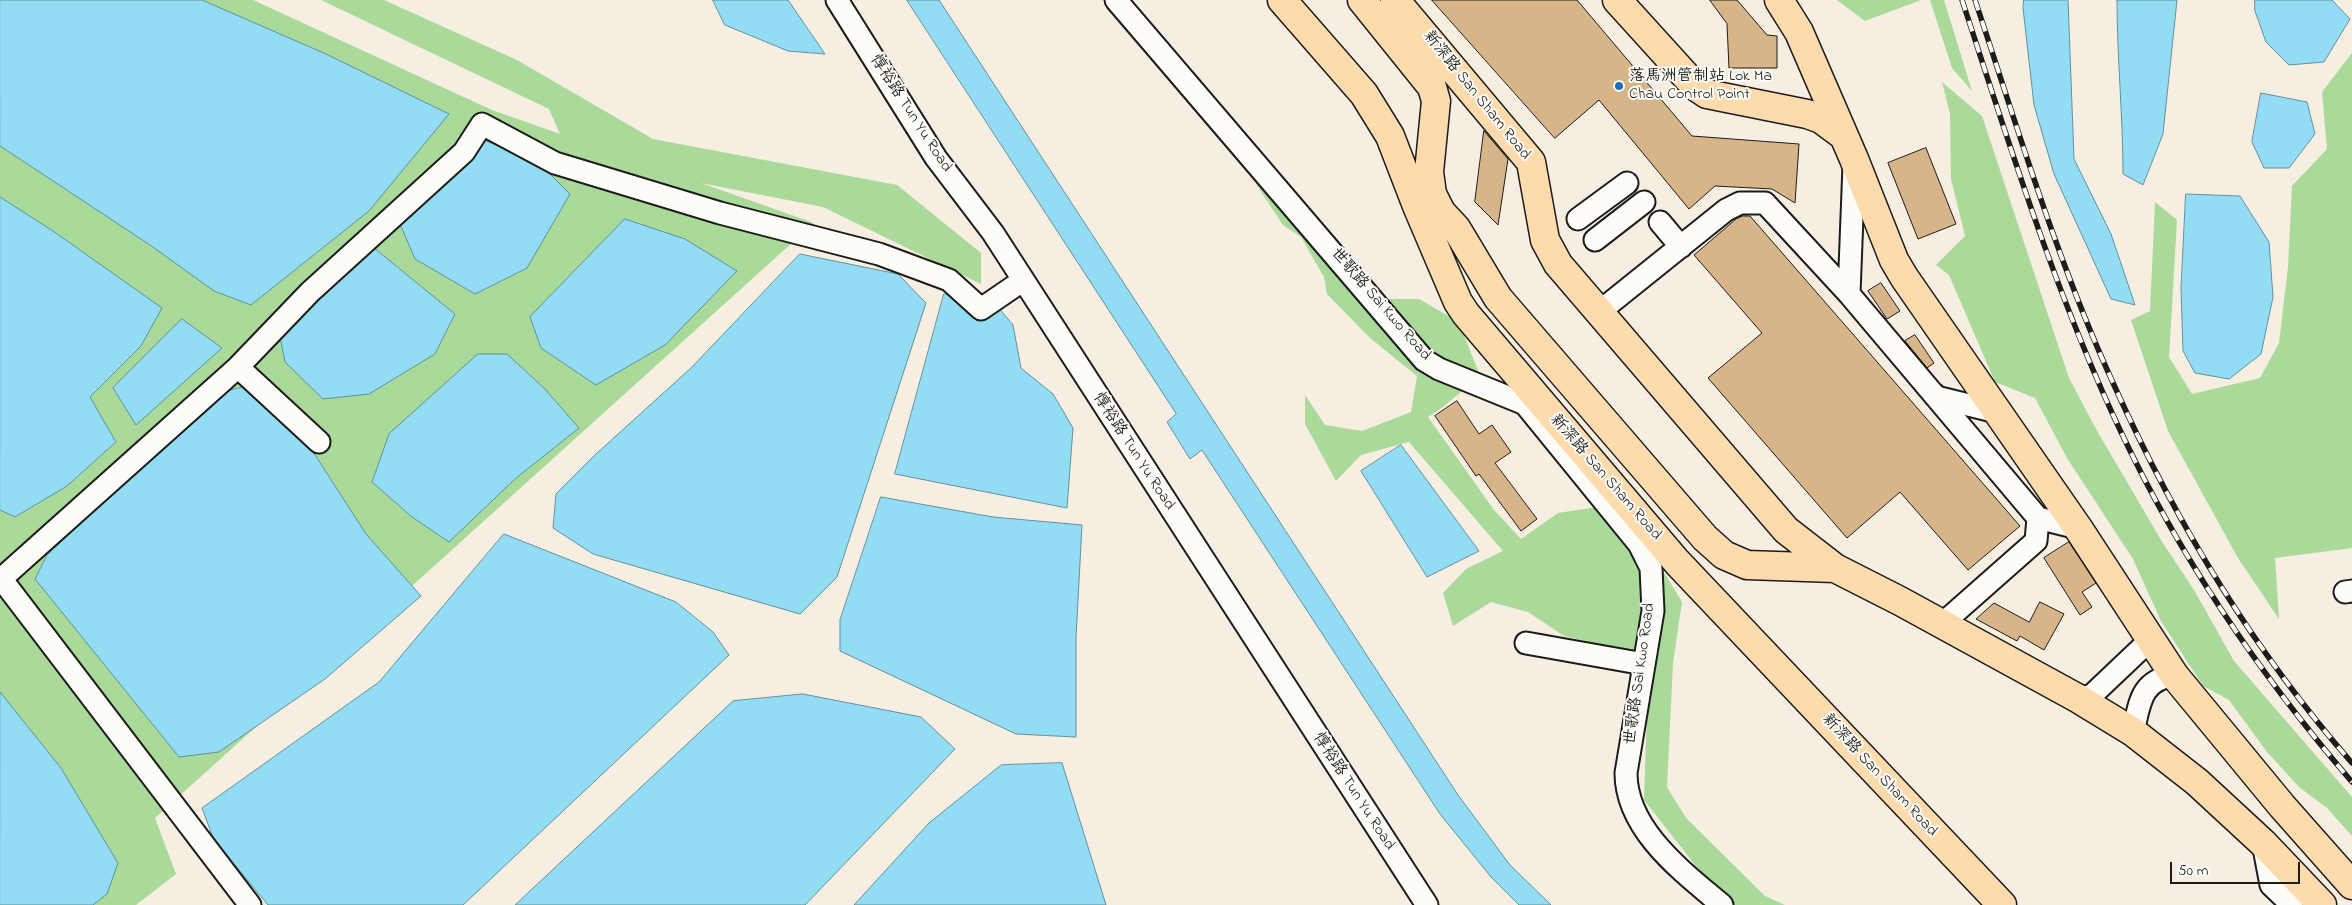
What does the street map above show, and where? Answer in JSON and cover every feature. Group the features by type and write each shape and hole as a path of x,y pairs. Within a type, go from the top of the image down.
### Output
{"main road":[{"name":"新深路 San Sham Road","path":"1282,0 1364,94 1390,136 1417,206 1458,302 1466,314 1677,562 2002,905"},
{"name":"新深路 San Sham Road","path":"1362,0 1432,87 1436,101 1429,172 1432,194 1441,212 1456,228 1498,298 1706,538 1724,555 1747,565 1835,568"},
{"name":"新深路 San Sham Road","path":"1395,0 1531,162 1545,240 1558,264 1786,530 1835,568 1942,624 2134,732 2197,782 2263,843 2322,905"},
{"path":"1617,0 1695,86 1707,94 1807,114 1821,119 1849,148"},
{"path":"1779,0 1799,32 1849,148 1894,260 1904,278 2078,528 2174,675 2282,806 2352,885"}],"street":[{"name":"惇裕路 Tun Yu Road","path":"837,0 936,158 993,233 1022,281 1427,905"},
{"name":"世歌路 Sai Kwo Road","path":"1116,0 1424,360 1439,369 1525,404 1639,544 1651,568 1653,611 1626,773 1626,786 1640,819 1655,842 1677,867 1722,905"},
{"path":"250,905 0,578 238,367 310,292 464,152 482,124 555,163 720,213 879,254 949,280 981,309 1022,281"},
{"path":"1849,148 1850,283"},
{"path":"1578,219 1627,182"},
{"path":"1595,240 1644,202"},
{"path":"1599,312 1726,210 1740,203 1765,203 1850,283 1936,397 2038,518 2078,528"},
{"path":"1660,222 1681,247"},
{"path":"238,367 319,442"},
{"path":"1936,397 1997,412"},
{"path":"1942,624 2036,541 2038,518"},
{"path":"2078,699 2092,695 2150,640"},
{"path":"1526,643 1644,664"},
{"path":"2134,732 2141,699 2148,686 2158,679 2174,675"},
{"path":"2263,843 2271,885 2292,905"}],"green space":[{"path":"0,0 253,0 492,110 560,134 549,109 321,0 384,0 517,60 653,139 897,185 981,253 981,284 823,207 701,183 814,223 155,818 176,874 136,905 0,905"},
{"path":"1837,0 1921,0 1865,21"},
{"path":"1930,0 1944,0 1972,91 1952,68"},
{"path":"2352,53 2352,548 2275,558 2279,619 2238,558 2168,431 2131,320 2150,311 2155,202 2177,220 2169,357 2192,394 2260,378 2279,343 2288,267 2292,186 2327,149 2322,92"},
{"path":"1942,82 1982,116 2069,378 2096,429 2161,540 2194,590 2234,661 2352,797 2352,836 2327,808 2299,787 2267,752 2229,700 2203,686 2161,621 2133,559 2067,458 2035,398 1995,382 1949,275 1936,265 1965,236 1951,179 1950,114"},
{"path":"1268,168 1378,299 1419,299 1459,322 1480,376 1428,417 1494,510 1521,539 1558,513 1597,507 1655,558 1682,602 1673,663 1667,787 1686,818 1765,896 1785,905 1734,905 1714,889 1644,800 1648,682 1624,650 1564,636 1528,612 1491,602 1453,626 1443,593 1466,569 1503,551 1409,442 1361,455 1336,481 1305,424 1305,395 1325,425 1362,431 1411,412 1417,376 1370,338 1327,294 1324,277 1301,237 1283,225 1256,184"}],"water":[{"path":"0,0 202,0 326,54 449,114 369,211 251,305 214,291 150,245 0,146"},
{"path":"713,0 788,0 825,54 788,51 725,25"},
{"path":"907,0 939,0 1458,795 1510,865 1551,905 1519,905 1491,877 1440,814 1202,450 1190,459 1167,422 1176,414"},
{"path":"2024,0 2068,0 2074,159 2111,234 2135,305 2111,299 2054,174 2034,105 2023,8"},
{"path":"2117,0 2177,0 2163,134 2143,185 2123,174"},
{"path":"2255,0 2332,0 2350,19 2324,62 2289,65 2266,42 2255,11"},
{"path":"2261,93 2307,102 2315,134 2289,168 2264,168 2252,142"},
{"path":"469,134 538,162 570,194 527,268 475,294 415,259 397,217"},
{"path":"2186,194 2240,196 2269,242 2273,297 2261,354 2229,379 2195,373 2183,351 2181,288"},
{"path":"0,197 53,231 162,308 141,346 90,397 116,442 67,486 15,517 0,510"},
{"path":"625,219 685,239 737,271 665,345 596,385 541,348 530,317"},
{"path":"374,248 455,314 435,354 369,394 323,399 285,362 280,337"},
{"path":"800,254 898,274 926,303 837,577 800,614 593,554 553,528 556,494 596,454 691,368"},
{"path":"944,294 987,294 1013,325 1021,368 1053,394 1073,428 1067,508 895,474"},
{"path":"182,319 222,348 136,425 113,388"},
{"path":"478,354 507,354 544,388 579,428 515,479 449,542 412,517 372,482 389,434"},
{"path":"268,382 366,534 421,596 325,679 219,752 179,757 35,579 47,555 221,392"},
{"path":"1401,445 1479,551 1427,577 1361,471"},
{"path":"881,497 993,517 1082,525 1076,637 1076,737 1016,734 840,651 840,620"},
{"path":"504,534 676,602 713,632 729,655 463,905 268,905 214,840 202,808 379,682"},
{"path":"0,692 61,768 118,863 107,894 93,905 0,905"},
{"path":"803,694 921,717 955,749 805,905 515,905 733,701"},
{"path":"1062,763 1106,905 854,905 929,823 1001,765"}],"building":[{"name":"落馬洲管制站 Lok Ma Chau Control Point","path":"1432,0 1577,0 1692,136 1799,144 1795,203 1772,189 1715,186 1689,209 1599,100 1555,138"},
{"path":"1710,0 1737,0 1767,35 1777,36 1777,68 1729,68 1727,24"},
{"path":"1484,131 1508,159 1498,225 1475,202"},
{"path":"1926,148 1956,224 1918,239 1888,163"},
{"path":"1750,216 2020,526 1968,570 1900,492 1847,538 1708,378 1762,333 1694,255 1736,219"},
{"path":"1881,283 1900,311 1887,319 1868,291"},
{"path":"1915,335 1934,363 1927,368 1905,341"},
{"path":"1457,401 1479,434 1492,425 1511,452 1495,463 1537,519 1521,531 1479,474 1476,476 1435,416"},
{"path":"2069,542 2096,583 2082,592 2092,607 2080,615 2044,558"},
{"path":"2040,602 2064,614 2044,650 2020,636 2017,641 1976,619 1994,603 2029,622"}],"railway":[{"path":"1962,0 2054,273 2097,380 2144,479 2196,571 2225,615 2286,700 2352,782"},
{"path":"1975,0 2056,243 2093,338 2138,436 2163,486 2219,583 2282,676 2352,763"}],"place":[{"name":"落馬洲管制站 Lok Ma Chau Control Point","path":"1619,86"}]}
